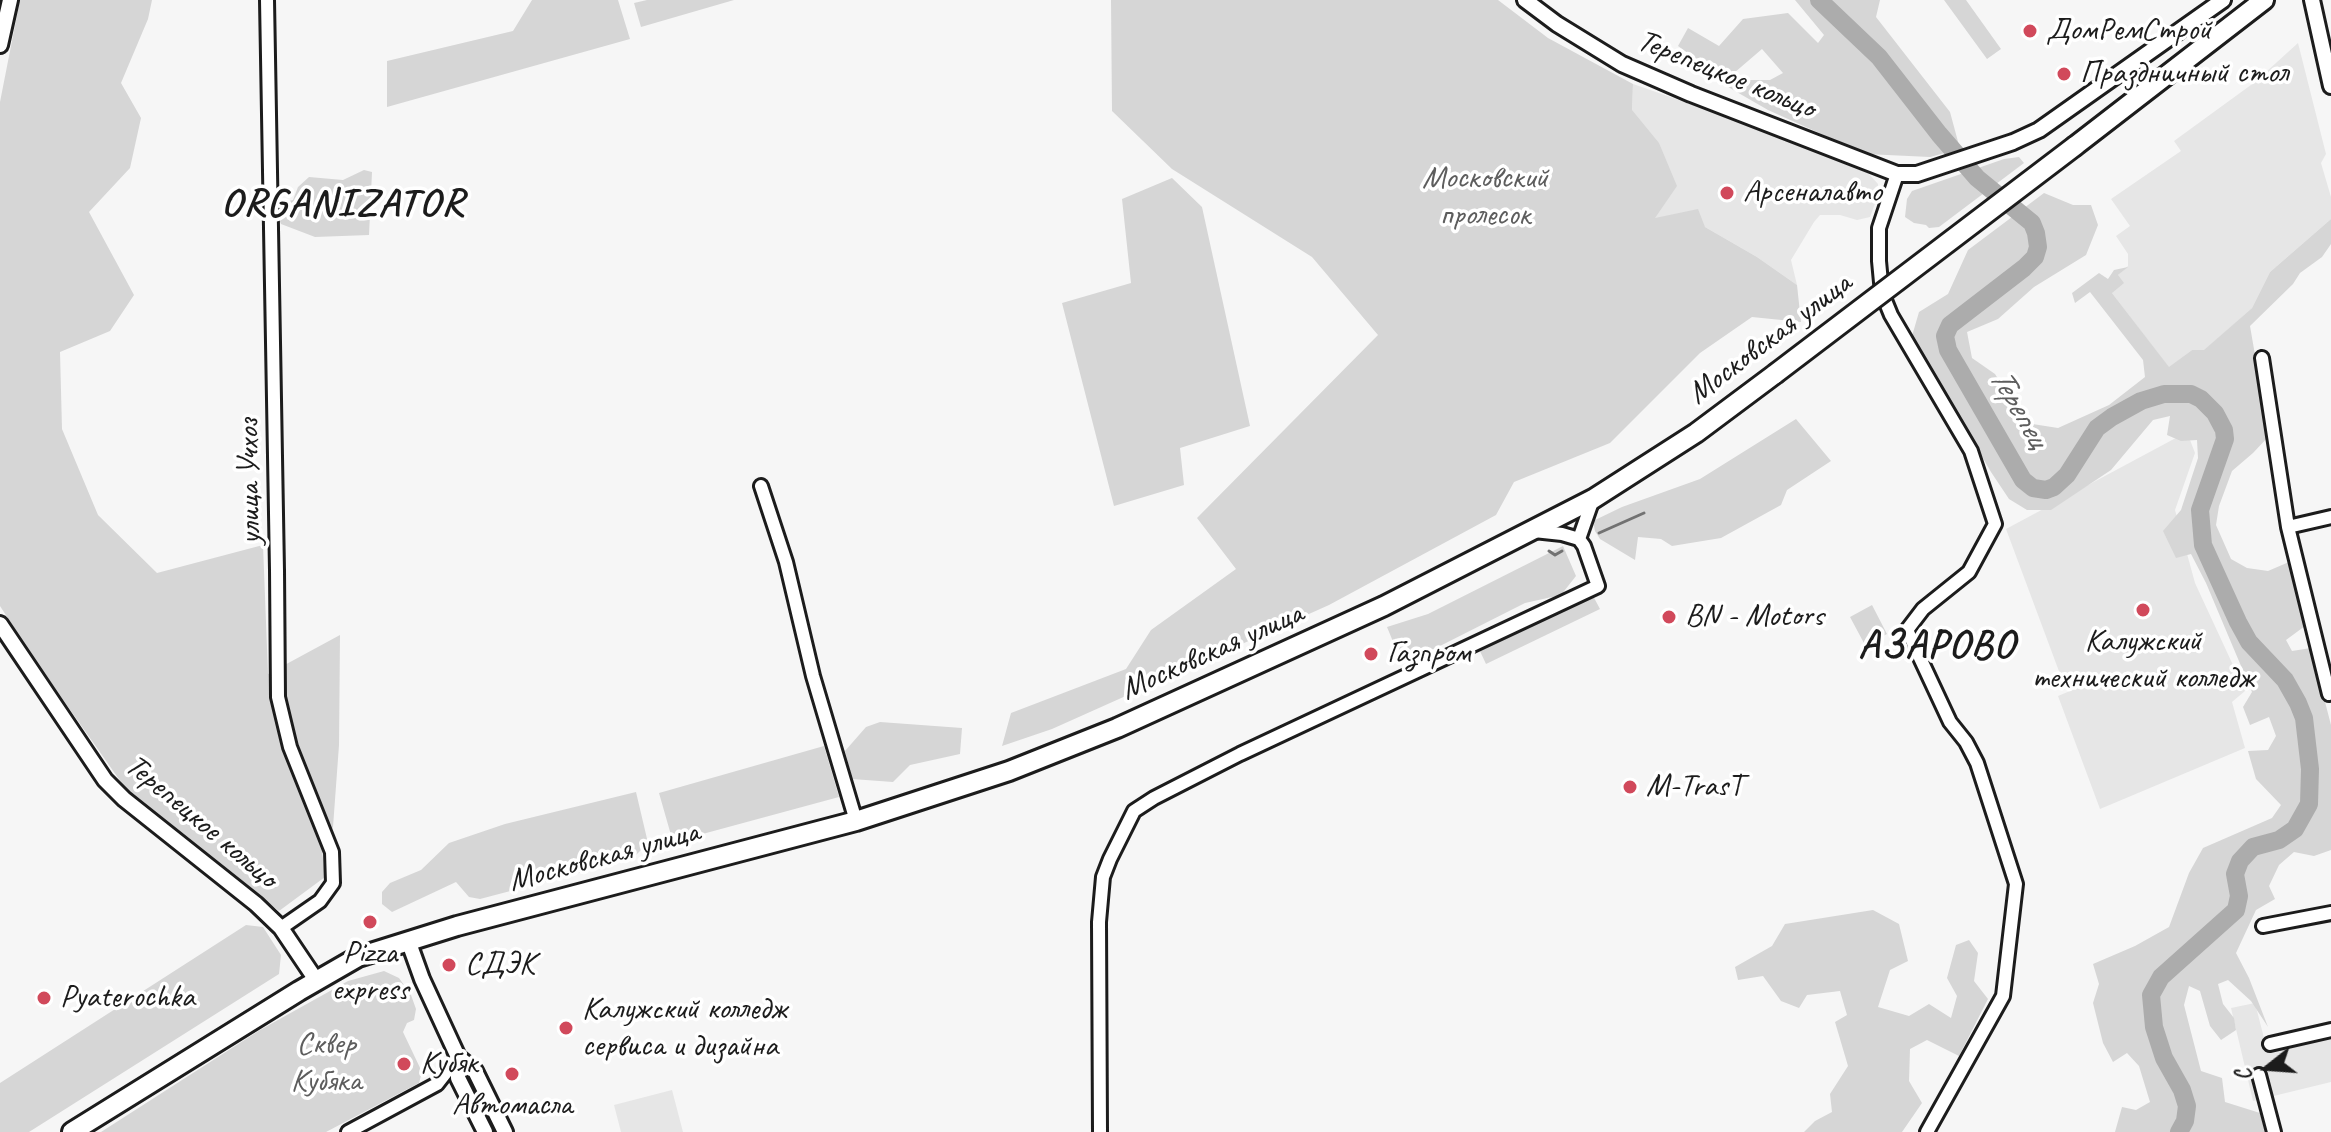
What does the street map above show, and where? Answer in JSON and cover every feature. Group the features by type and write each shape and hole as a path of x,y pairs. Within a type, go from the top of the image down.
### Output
{"main road":[{"name":"Московская улица","path":"72,1132 358,957 408,940 856,821 1009,771 1117,728 1384,606 1593,499 1696,433 2264,0"}],"street":[{"path":"0,45 10,0"},
{"name":"улица Учхоз","path":"267,0 278,697 290,747 332,852 333,883 320,901 281,928"},
{"name":"Терепецкое кольцо","path":"1525,0 1557,24 1622,64 1897,174 1917,174 2039,130 2223,0"},
{"path":"2312,0 2331,86"},
{"path":"1897,174 1879,228 1882,293 1891,315 1971,451 1995,524 1969,572 1923,609 1907,630 1950,722 1977,763 2016,884 2003,996 1927,1132"},
{"path":"2262,358 2288,527 2329,694"},
{"path":"761,486 786,562 813,676 856,821"},
{"path":"1579,539 1593,499"},
{"path":"2288,527 2331,517"},
{"path":"1100,1132 1099,922 1103,877 1134,811 1240,754 1598,586 1579,539 1530,531"},
{"name":"Терепецкое кольцо","path":"0,624 105,780 124,799 256,904 281,928 316,980"},
{"path":"2263,926 2331,913"},
{"path":"408,940 422,979 458,1057 458,1078 485,1132"},
{"path":"2270,1044 2331,1030"},
{"path":"348,1132 437,1084 458,1057"},
{"path":"458,1057 475,1071 505,1132"},
{"path":"2259,1075 2274,1132"}],"shaded area":[{"path":"2298,43 2326,154 2321,163 2331,197 2331,219 2270,272 2252,308 2204,351 2192,350 2169,368 2112,293 2118,275 2128,266 2128,254 2116,236 2130,226 2111,199 2181,151 2174,141 2255,82"},
{"path":"1633,84 1797,141 1869,174 1878,184 1870,217 1857,220 1840,215 1820,215 1791,260 1797,285 1705,227 1654,219 1632,110"},
{"path":"2187,432 2195,453 2175,510 2195,583 2245,691 2232,702 2245,748 2100,809 2058,696 2070,691 2060,674 2006,529"},
{"path":"2255,1003 2265,1042 2331,1034 2331,1082 2253,1101 2231,1008"},
{"path":"672,1090 683,1132 621,1132 614,1105"}],"green space":[{"path":"20,0 152,0 148,19 121,83 141,118 130,168 89,212 134,295 110,331 60,352 62,429 98,515 157,573 263,545 268,674 340,635 339,745 333,827 322,850 325,877 279,911 128,792 0,606 0,102"},
{"path":"532,0 618,0 630,39 387,107 387,61 513,31"},
{"path":"647,0 734,0 641,27 634,3"},
{"name":"Московский пролесок","path":"1111,0 1498,0 1548,38 1633,84 1632,110 1659,143 1677,186 1655,218 1698,209 1705,227 1797,285 1801,322 1752,317 1700,353 1610,443 1514,482 1496,515 1329,605 1052,729 1002,746 1011,713 1126,669 1151,630 1236,569 1197,518 1378,335 1312,257 1172,169 1112,111"},
{"path":"1795,0 1880,0 1876,17 1950,112 1960,149 1930,157 1866,154 1768,110 1716,80 1770,80 1783,73 1762,49 1734,73 1705,65 1678,46 1688,28 1719,46 1743,19 1788,13 1818,43 1824,35"},
{"path":"1944,0 1966,0 2001,49 1987,59"},
{"path":"2019,157 2024,163 1939,227 1929,228 1905,217 1907,199 1912,191 2004,159"},
{"path":"364,170 372,172 369,235 315,237 281,224 275,210 277,204 293,200 298,187 309,177 343,180"},
{"path":"1172,178 1202,207 1250,426 1180,448 1184,485 1114,506 1062,303 1131,283 1122,199"},
{"path":"2044,193 2073,205 2091,205 2098,225 2086,255 2034,287 1998,319 1967,332 1972,358 1995,374 2026,423 2058,428 2109,405 2145,377 2143,360 2090,292 2075,303 2072,293 2099,273 2108,279 2114,270 2128,267 2118,275 2124,283 2112,293 2169,367 2192,350 2204,350 2252,308 2270,272 2331,219 2331,244 2322,257 2300,273 2293,284 2250,326 2269,436 2232,471 2219,506 2216,525 2231,559 2247,568 2268,571 2289,562 2305,626 2286,640 2292,651 2311,648 2331,725 2331,850 2314,856 2294,852 2279,865 2269,886 2275,899 2256,910 2236,953 2268,1027 2251,1001 2228,980 2218,984 2223,1004 2234,1018 2236,1030 2221,1040 2210,1026 2200,991 2189,986 2184,1005 2201,1071 2222,1078 2225,1102 2260,1113 2265,1132 2115,1132 2122,1107 2136,1110 2150,1102 2139,1066 2127,1053 2113,1062 2103,1043 2093,1003 2099,984 2093,964 2169,927 2189,873 2203,848 2272,818 2281,805 2256,779 2248,751 2268,750 2276,736 2269,717 2250,725 2243,707 2252,692 2206,583 2191,554 2176,558 2163,531 2181,510 2198,458 2197,440 2181,441 2167,435 2170,416 2153,420 2111,470 2051,510 2027,510 2009,499 1991,472 1912,336 1919,312 1948,294 1968,250"},
{"path":"1796,419 1831,461 1787,490 1781,505 1721,538 1672,546 1661,539 1638,537 1635,560 1600,539 1595,531 1593,521 1622,507 1700,479"},
{"path":"1563,546 1576,576 1561,595 1525,603 1436,648 1401,661 1387,627 1428,614"},
{"path":"1592,594 1600,609 1486,664 1479,649"},
{"path":"1872,605 1887,634 1865,645 1850,617"},
{"path":"880,722 962,728 960,754 910,765 893,782 852,779 845,751 866,727"},
{"path":"824,746 839,797 673,842 659,793"},
{"path":"636,792 648,843 632,859 480,899 469,897 456,882 392,912 382,904 382,892 390,883 421,870 449,843 505,824"},
{"path":"1873,910 1899,924 1908,961 1890,970 1878,1007 1909,1016 1929,1004 1951,1018 1957,996 1947,978 1956,945 1969,940 1978,953 1974,981 1988,999 1959,1056 1927,1040 1910,1049 1909,1081 1922,1103 1902,1132 1804,1132 1815,1121 1832,1112 1830,1094 1848,1066 1835,1022 1847,1015 1840,991 1807,995 1799,1008 1781,1001 1763,976 1738,980 1735,967 1772,946 1785,924"},
{"path":"246,925 263,927 281,955 279,974 29,1132 0,1132 0,1083"},
{"name":"Сквер Кубяка","path":"384,971 399,978 416,1009 414,1020 407,1023 403,1032 422,1072 419,1083 326,1132 101,1132 260,1030 348,981"}],"waterway":[{"name":"Терепец","path":"1819,0 1879,57 1977,178 2032,223 2038,247 2035,257 1950,325 1945,336 1948,350 2023,480 2033,488 2046,490 2054,487 2067,475 2097,428 2141,401 2164,394 2191,394 2201,399 2215,413 2224,430 2225,439 2200,510 2203,545 2249,642 2285,680 2298,703 2304,718 2310,769 2309,804 2295,829 2279,840 2253,847 2240,861 2235,874 2239,896 2236,910 2161,977 2151,995 2154,1027 2164,1058 2182,1090 2187,1106 2185,1121 2179,1132"},
{"path":"1599,533 1644,513"},
{"path":"1549,551 1555,555 1562,551"}],"place":[{"name":"ДомРемСтрой","path":"2030,31"},
{"name":"Праздничный стол","path":"2064,74"},
{"name":"Арсеналавто","path":"1727,193"},
{"name":"Калужский технический колледж","path":"2143,610"},
{"name":"BN - Motors","path":"1669,617"},
{"name":"Газпром","path":"1371,654"},
{"name":"M-TrasT","path":"1630,787"},
{"name":"Pizza express","path":"370,922"},
{"name":"СДЭК","path":"449,965"},
{"name":"Pyaterochka","path":"44,998"},
{"name":"Калужский колледж сервиса и дизайна","path":"566,1028"},
{"name":"Кубяк","path":"404,1064"},
{"name":"Автомасла","path":"512,1074"}],"district":[{"name":"ORGANIZATOR","path":"343,205"},
{"name":"АЗАРОВО","path":"1937,647"}]}
